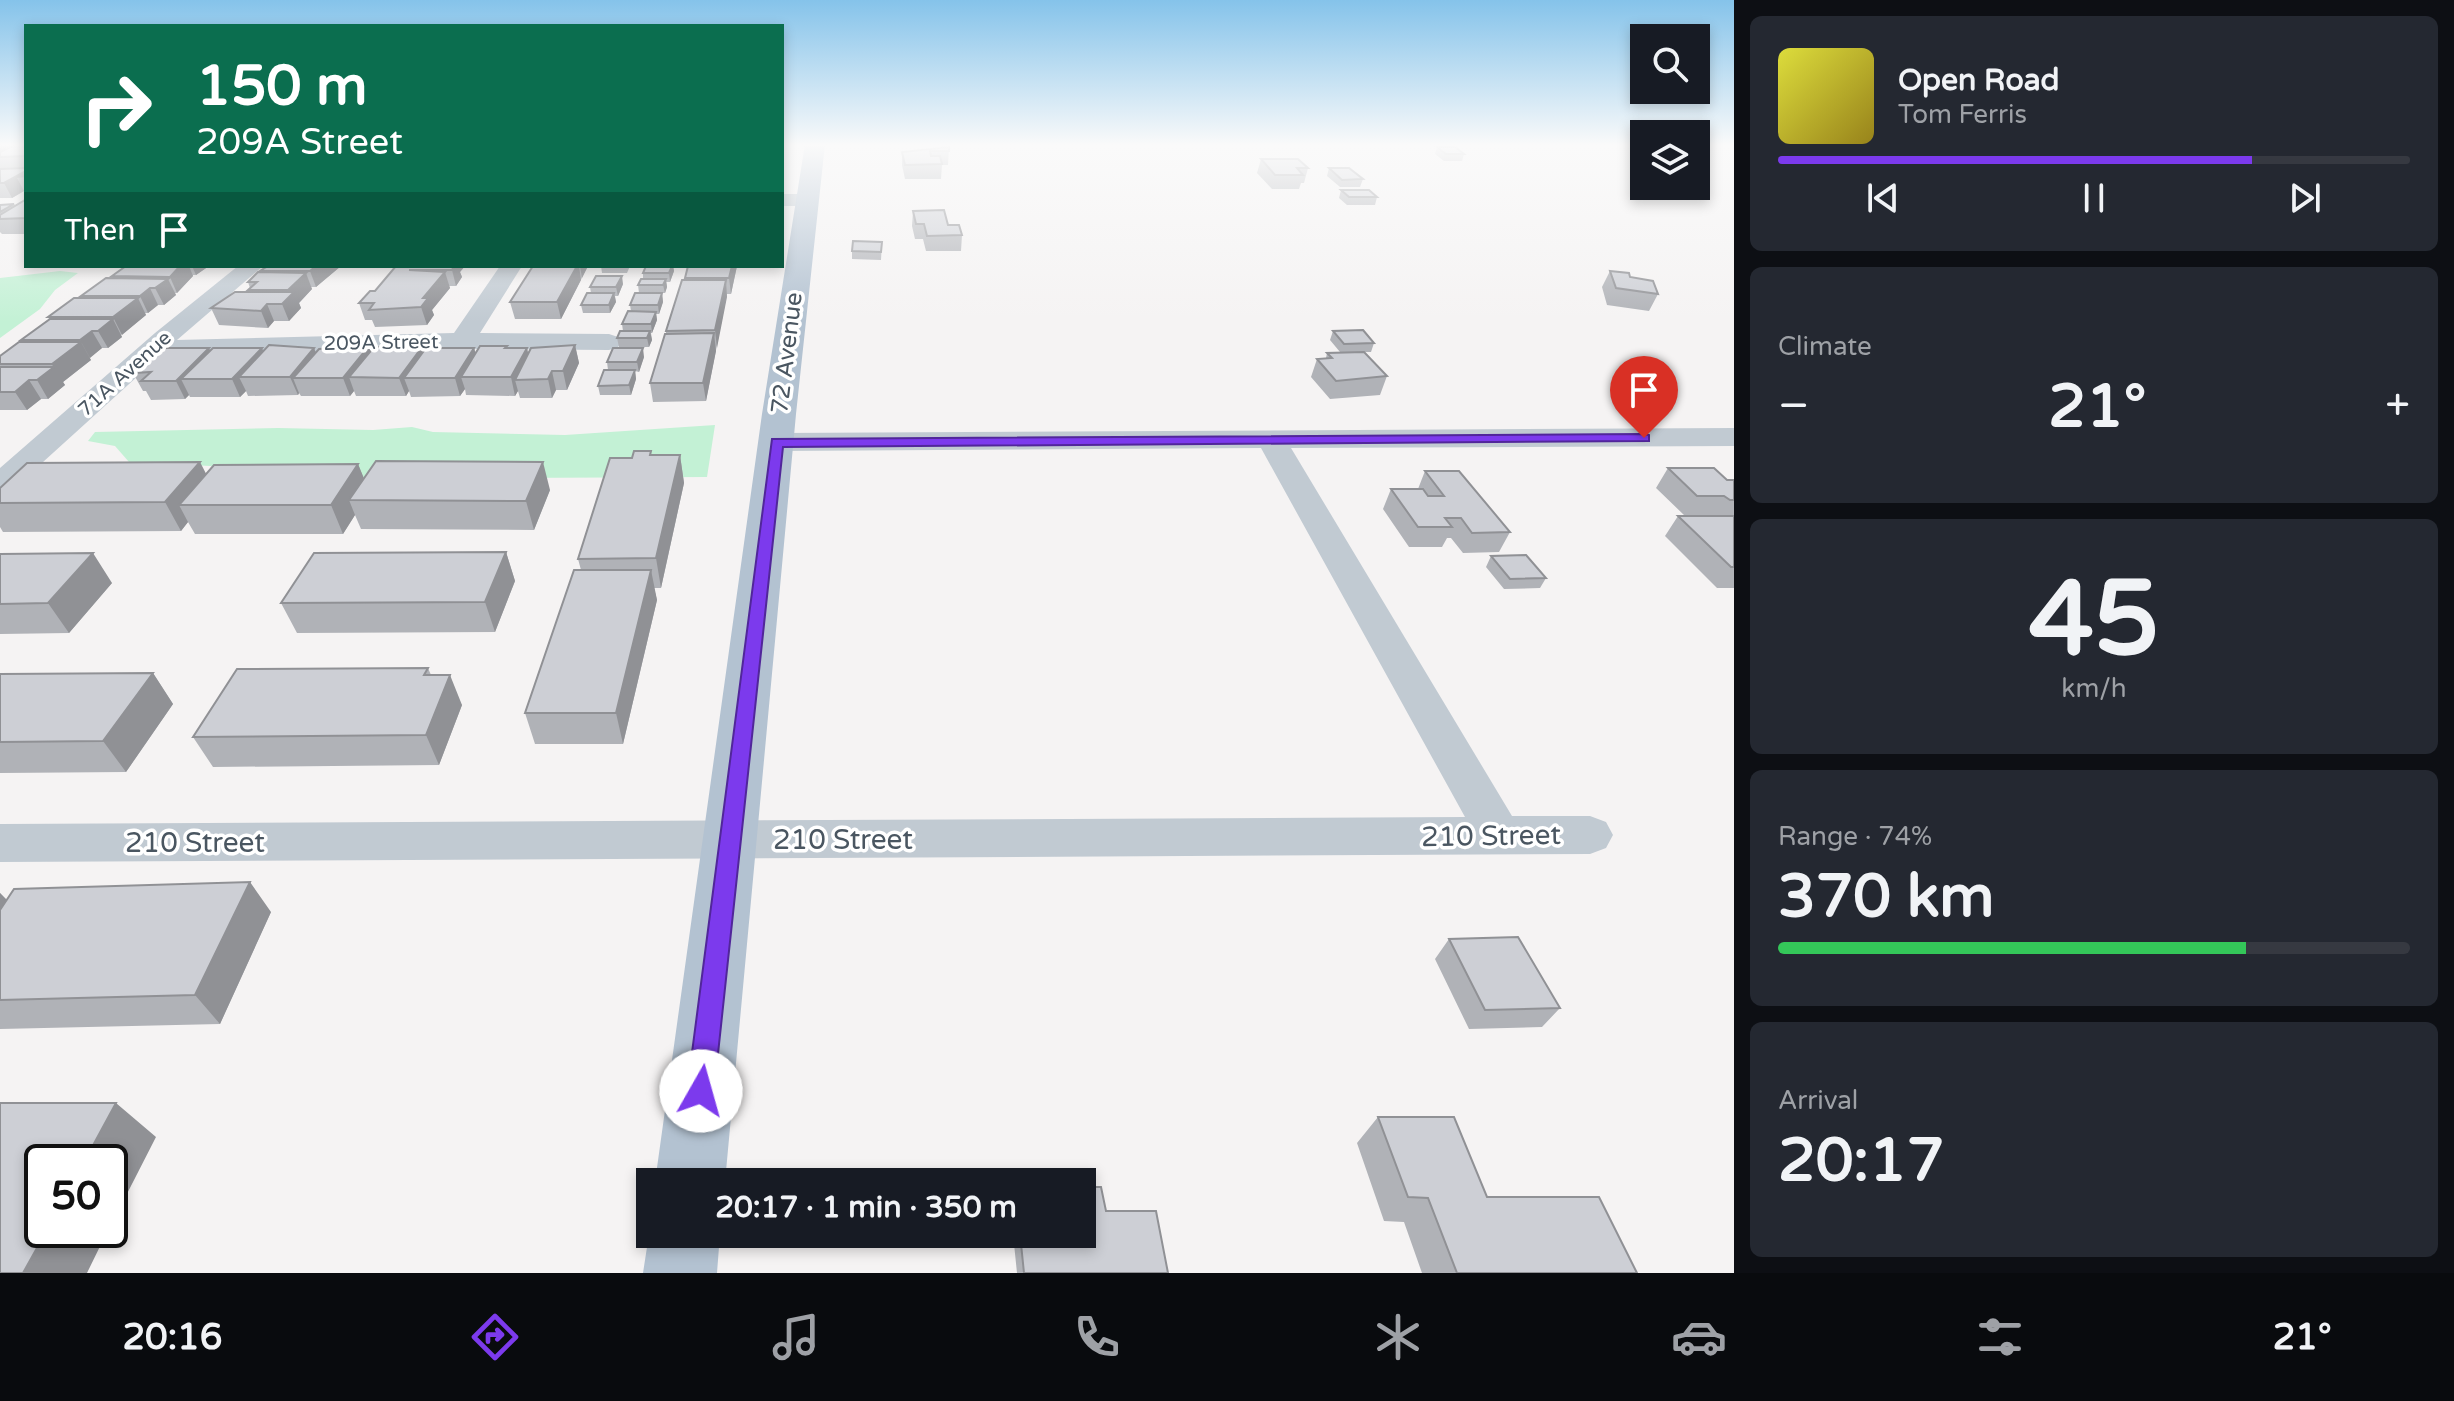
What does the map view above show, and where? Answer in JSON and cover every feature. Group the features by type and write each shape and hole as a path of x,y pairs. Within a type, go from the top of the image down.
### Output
{"main road":[{"name":"72 Avenue","path":"692,1168 806,203"},
{"path":"680,1273 683,1248"}],"street":[{"name":"71A Avenue","path":"0,484 153,348 250,268"},
{"path":"462,341 510,268"},
{"name":"209A Street","path":"153,348 462,341 609,342"},
{"path":"777,442 1734,437"},
{"path":"1271,440 1499,836"},
{"name":"210 Street","path":"0,843 1590,835"}],"green space":[{"path":"60,271 78,273 55,290 40,309 0,338 0,278"},
{"path":"715,425 707,477 270,479 272,469 129,462 115,446 88,441 95,432 412,427 433,432 565,435"}],"building":[{"path":"24,203 24,218 0,219 0,215"},
{"path":"14,204 0,212 0,205"},
{"path":"944,210 948,225 959,225 962,235 927,236 924,224 916,224 913,211"},
{"path":"853,241 882,242 881,252 852,251"},
{"path":"123,268 178,268 170,277 112,276"},
{"path":"265,268 314,268 310,271 260,271"},
{"path":"394,268 453,268 409,270 445,272 423,298 428,298 421,307 369,310 374,303 359,303 370,291 375,291"},
{"path":"532,268 576,268 557,302 510,302"},
{"path":"645,268 671,268 669,273 643,273"},
{"path":"688,268 732,268 729,278 685,278"},
{"path":"1610,271 1653,281 1658,294 1616,288"},
{"path":"258,272 306,273 288,290 248,290 257,282 248,282"},
{"path":"596,276 622,276 616,287 590,287"},
{"path":"106,278 168,279 140,296 81,296"},
{"path":"641,279 666,279 663,285 638,285"},
{"path":"682,280 726,280 715,330 666,331"},
{"path":"235,292 294,292 282,304 267,304 261,311 211,308"},
{"path":"587,293 614,293 609,305 581,305"},
{"path":"635,293 662,293 658,305 630,305"},
{"path":"74,298 138,298 113,317 48,317"},
{"path":"628,311 656,312 651,324 622,324"},
{"path":"50,319 113,319 80,340 21,340"},
{"path":"1363,330 1374,343 1344,344 1333,331"},
{"path":"620,331 650,331 647,338 617,338"},
{"path":"714,333 703,383 650,383 665,334"},
{"path":"19,342 81,342 52,364 0,364 0,356"},
{"path":"269,345 314,348 290,377 239,377"},
{"path":"575,345 563,371 552,371 548,379 515,380 531,348"},
{"path":"369,346 343,378 293,378 319,349"},
{"path":"480,346 527,348 511,377 461,377"},
{"path":"374,347 422,347 399,378 349,377"},
{"path":"166,348 209,348 176,381 141,381 151,372 133,373 152,355 158,355"},
{"path":"213,348 262,348 232,379 181,379"},
{"path":"426,348 474,348 455,378 404,378"},
{"path":"613,348 643,348 637,362 607,362"},
{"path":"1364,352 1387,376 1336,381 1317,359 1332,358 1327,353"},
{"path":"0,367 54,367 37,380 29,380 15,392 0,392"},
{"path":"604,370 635,370 629,385 598,386"},
{"path":"634,451 651,451 650,455 680,455 656,558 578,559 610,458 632,458"},
{"path":"376,461 543,462 526,501 349,500"},
{"path":"200,462 165,502 0,503 0,488 27,463"},
{"path":"358,464 331,505 179,505 214,465"},
{"path":"1668,468 1714,468 1727,480 1734,480 1734,500 1724,496 1697,496"},
{"path":"1425,471 1459,471 1510,532 1472,533 1461,518 1445,518 1452,527 1418,527 1391,489 1423,489 1428,496 1444,496"},
{"path":"1678,516 1734,516 1734,567 1731,567"},
{"path":"506,552 485,602 281,603 314,553"},
{"path":"93,553 48,603 0,604 0,554"},
{"path":"1526,555 1546,578 1510,579 1491,556"},
{"path":"574,570 651,570 616,713 525,713"},
{"path":"428,668 424,675 450,675 426,735 193,737 237,669"},
{"path":"153,673 103,741 0,742 0,674"},
{"path":"250,882 195,995 0,1000 0,910 14,889"},
{"path":"1518,937 1560,1008 1485,1010 1449,939"},
{"path":"0,1103 116,1103 94,1144 24,1144 24,1248 37,1248 23,1273 0,1273"},
{"path":"1378,1117 1454,1117 1487,1197 1599,1197 1637,1273 1457,1273 1428,1198 1408,1197"},
{"path":"1096,1187 1101,1187 1106,1211 1156,1211 1168,1273 1024,1273 1021,1248 1096,1248"}],"route":[{"path":"701,1091 777,442 1644,438"}]}
